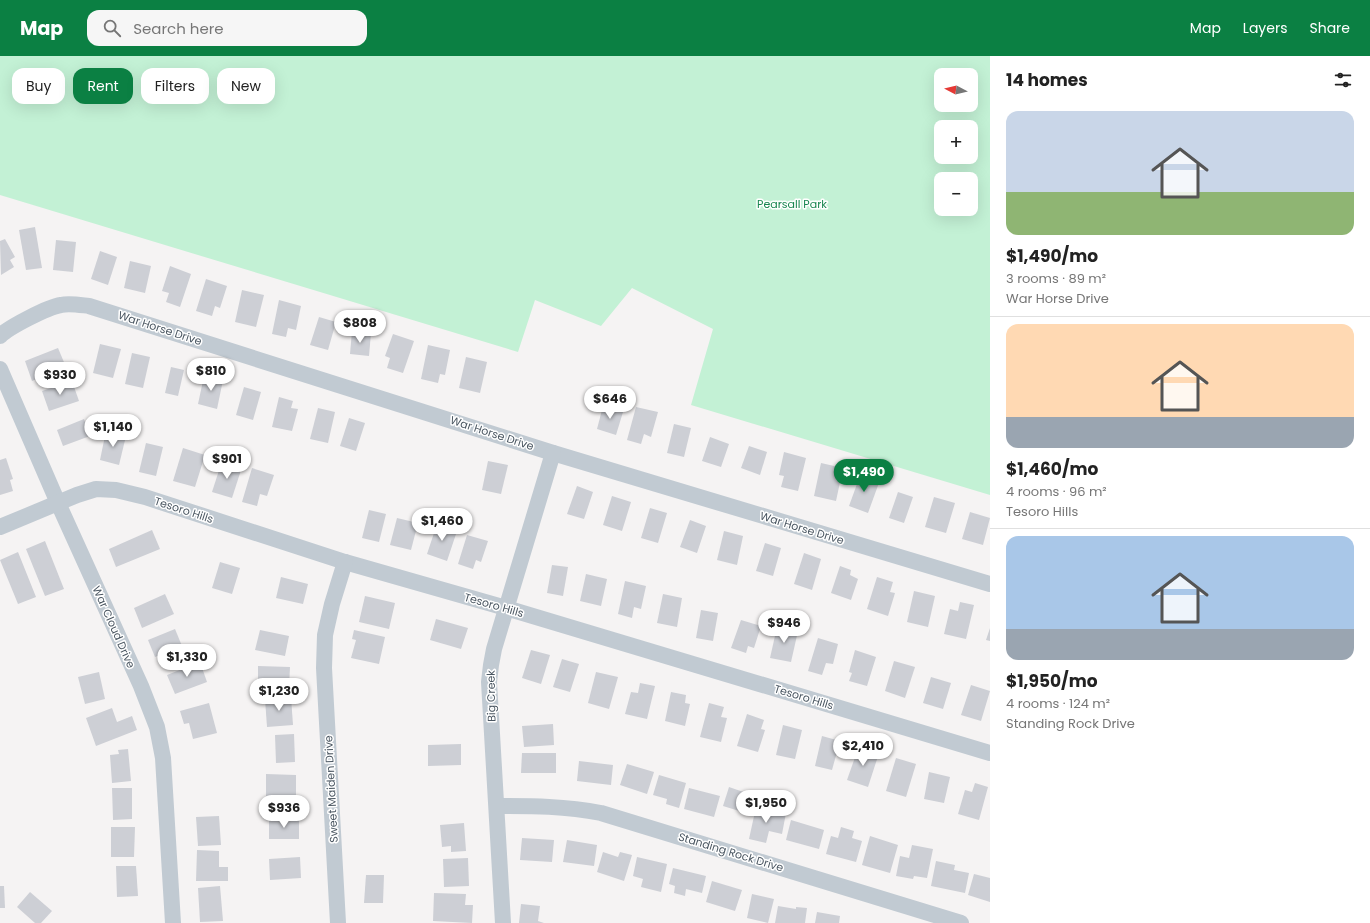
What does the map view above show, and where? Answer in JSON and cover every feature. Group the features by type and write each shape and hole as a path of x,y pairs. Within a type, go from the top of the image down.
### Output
{"street":[{"name":"War Horse Drive","path":"0,336 5,331 34,316 61,305 89,306 553,453 990,584"},
{"name":"War Cloud Drive","path":"0,369 58,503 141,686 157,726 163,758 173,923"},
{"name":"Big Creek","path":"503,923 489,682 490,665 553,453"},
{"name":"Tesoro Hills","path":"0,527 76,495 96,489 116,490 346,562 506,608 990,753"},
{"name":"Sweet Maiden Drive","path":"338,923 324,668 325,635 332,604 346,562"},
{"name":"Standing Rock Drive","path":"497,806 550,806 575,808 601,813 961,923"}],"green space":[{"name":"Pearsall Park","path":"0,56 990,56 990,495 691,405 713,329 632,288 601,326 535,300 518,352 0,195"}],"building":[{"path":"35,227 42,268 26,270 19,230"},
{"path":"5,239 15,257 10,260 14,267 1,275 0,241"},
{"path":"56,240 76,242 73,272 53,270"},
{"path":"100,251 117,257 108,285 91,279"},
{"path":"130,261 151,266 145,293 124,288"},
{"path":"170,266 191,274 180,307 166,302 169,293 162,291"},
{"path":"206,279 227,286 220,308 215,306 212,316 196,311"},
{"path":"242,290 264,295 256,327 235,322"},
{"path":"279,300 301,306 296,330 288,328 286,337 272,334"},
{"path":"319,317 336,322 328,350 310,345"},
{"path":"352,331 371,333 369,356 350,354"},
{"path":"393,334 414,341 403,373 387,368 390,358 385,356"},
{"path":"100,344 121,349 113,378 93,373"},
{"path":"428,345 450,350 445,375 440,374 438,383 421,379"},
{"path":"58,348 66,367 32,381 25,361"},
{"path":"132,353 150,357 143,388 125,384"},
{"path":"466,357 487,362 480,393 459,388"},
{"path":"171,367 184,370 178,396 165,393"},
{"path":"204,376 223,380 217,409 198,404"},
{"path":"72,381 79,401 49,411 42,391"},
{"path":"244,387 261,392 253,420 236,415"},
{"path":"279,397 293,401 291,408 298,409 292,431 272,427"},
{"path":"603,406 623,412 616,435 597,429"},
{"path":"636,407 658,412 651,437 644,434 641,444 627,440"},
{"path":"318,408 335,412 328,443 310,439"},
{"path":"349,418 365,423 356,451 340,446"},
{"path":"84,419 90,436 63,446 57,430"},
{"path":"674,424 691,428 684,457 667,453"},
{"path":"106,431 126,436 119,465 100,460"},
{"path":"710,437 729,444 721,467 702,461"},
{"path":"146,443 163,447 156,476 139,472"},
{"path":"749,446 767,452 760,475 741,468"},
{"path":"183,448 205,455 195,487 173,481"},
{"path":"784,452 806,458 798,491 781,487 784,476 779,475"},
{"path":"6,458 13,479 10,480 13,491 0,495 0,460"},
{"path":"222,461 242,467 232,498 212,492"},
{"path":"488,461 508,465 501,494 482,490"},
{"path":"821,463 843,468 836,501 814,496"},
{"path":"252,468 274,475 267,496 260,494 257,506 242,502"},
{"path":"861,473 880,480 868,513 849,506"},
{"path":"577,486 593,492 584,519 567,514"},
{"path":"898,492 913,497 904,523 889,518"},
{"path":"612,496 631,502 622,531 603,525"},
{"path":"934,497 955,503 946,533 925,527"},
{"path":"650,508 667,513 658,543 641,538"},
{"path":"369,510 386,514 379,542 362,538"},
{"path":"970,512 990,518 983,545 962,539"},
{"path":"397,518 418,523 411,550 390,545"},
{"path":"690,520 706,526 697,553 680,547"},
{"path":"437,524 457,531 447,561 427,554"},
{"path":"152,530 160,549 116,567 109,549"},
{"path":"724,531 743,536 737,565 717,560"},
{"path":"467,535 488,541 481,562 476,560 473,569 458,564"},
{"path":"45,541 64,589 45,596 26,549"},
{"path":"765,543 781,548 773,576 756,571"},
{"path":"18,552 36,597 18,604 0,560"},
{"path":"804,553 821,559 812,590 794,584"},
{"path":"220,562 240,568 232,594 212,588"},
{"path":"552,565 568,567 563,596 547,593"},
{"path":"840,566 851,570 850,575 858,579 851,600 831,593"},
{"path":"586,574 607,579 601,606 580,601"},
{"path":"281,577 308,584 303,604 276,598"},
{"path":"877,577 893,582 890,592 895,593 888,616 867,609"},
{"path":"625,581 646,586 641,609 634,607 632,618 618,614"},
{"path":"914,591 935,596 928,627 907,622"},
{"path":"165,594 174,614 142,628 134,608"},
{"path":"663,594 682,598 677,627 657,623"},
{"path":"365,596 395,603 389,629 359,622"},
{"path":"960,602 974,605 966,639 944,634 950,609 958,611"},
{"path":"701,610 718,613 713,641 696,638"},
{"path":"436,619 468,628 461,649 430,640"},
{"path":"741,620 761,626 754,648 748,646 746,653 731,648"},
{"path":"777,627 798,631 791,662 770,658"},
{"path":"990,628 990,641 986,640"},
{"path":"175,629 182,646 155,657 148,640"},
{"path":"260,630 289,636 285,656 255,650"},
{"path":"354,630 385,637 379,664 351,658 356,640 352,639"},
{"path":"818,638 838,644 833,664 826,663 822,675 808,671"},
{"path":"531,650 550,655 541,684 522,678"},
{"path":"855,650 876,657 867,686 849,681 852,673 849,672"},
{"path":"562,659 579,664 570,692 553,687"},
{"path":"894,661 915,667 905,698 885,691"},
{"path":"200,662 207,682 175,694 167,675"},
{"path":"258,666 290,667 289,687 258,687"},
{"path":"99,672 105,699 85,704 78,677"},
{"path":"596,672 618,677 609,709 588,703"},
{"path":"931,677 951,683 943,709 923,703"},
{"path":"640,683 655,686 647,719 625,714 631,692 638,693"},
{"path":"971,685 990,691 981,721 961,715"},
{"path":"671,692 686,695 685,703 690,704 685,726 665,721"},
{"path":"291,697 293,725 267,727 265,699"},
{"path":"209,703 217,733 193,739 189,723 184,724 180,711"},
{"path":"709,703 724,707 721,717 727,718 721,742 700,737"},
{"path":"112,708 117,722 132,716 137,730 96,746 86,718"},
{"path":"747,714 764,720 761,729 765,730 758,752 737,746"},
{"path":"553,724 554,745 524,747 522,726"},
{"path":"783,725 802,730 795,759 776,755"},
{"path":"294,734 295,762 276,763 275,735"},
{"path":"822,736 840,741 832,770 815,766"},
{"path":"461,744 461,765 428,766 428,745"},
{"path":"859,746 879,753 868,787 847,780"},
{"path":"128,749 131,781 112,783 110,755 119,754 118,750"},
{"path":"522,753 556,753 556,773 521,773"},
{"path":"896,758 916,764 906,797 886,791"},
{"path":"579,761 613,765 611,785 577,781"},
{"path":"627,764 654,772 647,794 620,785"},
{"path":"929,772 950,777 944,803 924,799"},
{"path":"266,774 296,775 296,803 266,803"},
{"path":"659,775 686,783 679,808 666,804 667,799 653,795"},
{"path":"975,783 988,787 979,820 958,814 965,790 972,792"},
{"path":"729,787 755,796 749,814 723,806"},
{"path":"112,788 132,788 132,819 113,820"},
{"path":"689,788 720,796 714,817 684,809"},
{"path":"756,807 786,813 782,834 769,831 766,843 749,839"},
{"path":"219,816 221,845 198,846 196,817"},
{"path":"269,819 299,819 299,839 269,839"},
{"path":"791,820 824,830 819,849 786,840"},
{"path":"464,823 466,851 451,852 451,846 442,847 440,825"},
{"path":"111,827 135,827 134,857 111,857"},
{"path":"841,827 854,831 852,838 862,841 856,862 826,854 831,836 838,838"},
{"path":"870,836 898,845 890,873 862,865"},
{"path":"522,838 554,840 552,862 520,860"},
{"path":"567,840 597,845 594,866 563,862"},
{"path":"912,845 933,849 927,878 914,876 913,879 896,876 900,856 909,858"},
{"path":"197,850 219,851 219,867 228,867 228,881 196,881"},
{"path":"603,852 618,857 620,852 632,855 624,881 597,872"},
{"path":"300,857 301,878 270,880 269,859"},
{"path":"637,857 667,864 661,892 641,887 643,879 633,876"},
{"path":"468,858 469,886 444,887 443,859"},
{"path":"936,861 955,865 954,870 969,873 965,893 931,886"},
{"path":"116,866 136,866 138,896 117,897"},
{"path":"673,868 706,876 702,893 686,889 685,896 674,893 675,886 669,884"},
{"path":"974,874 990,878 990,902 968,895"},
{"path":"366,875 384,875 383,903 364,903"},
{"path":"712,881 742,890 735,911 706,902"},
{"path":"0,886 4,886 5,908 0,908"},
{"path":"220,886 223,921 200,922 198,888"},
{"path":"30,892 52,911 41,923 35,923 17,907"},
{"path":"434,893 466,894 465,905 473,905 472,923 433,921"},
{"path":"752,894 774,899 768,923 747,918"},
{"path":"521,904 540,906 538,921 544,923 519,923"},
{"path":"778,906 796,909 796,907 807,908 805,923 775,923"},
{"path":"817,912 840,916 839,923 815,923"}]}
